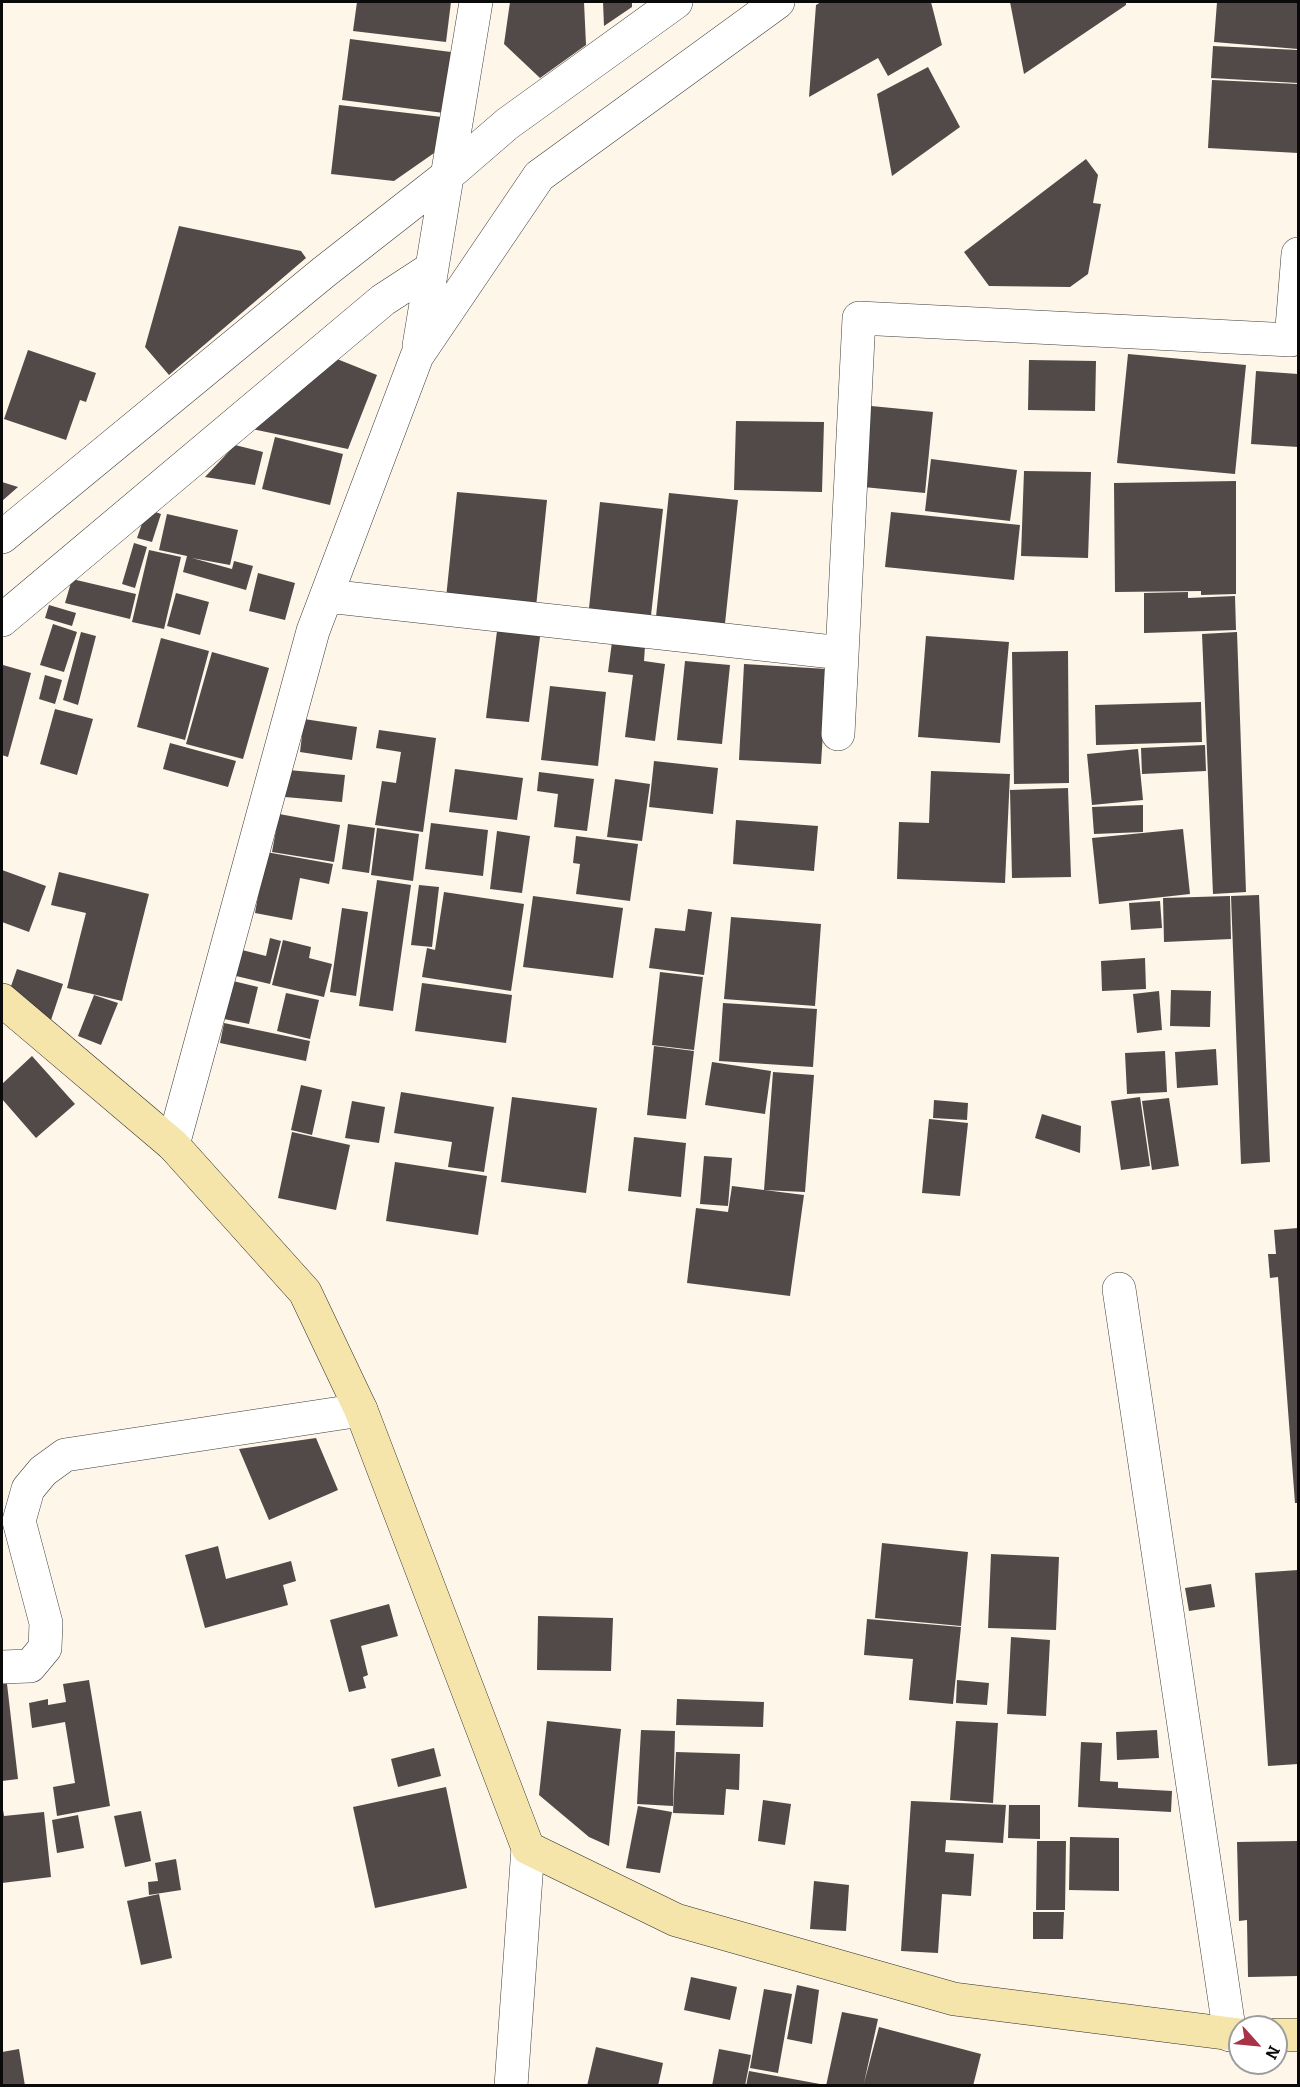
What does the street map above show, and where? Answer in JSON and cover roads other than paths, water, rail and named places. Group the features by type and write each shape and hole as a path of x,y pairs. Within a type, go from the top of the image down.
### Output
{"street":[{"path":"173,1145 313,631 417,356 476,2"},
{"path":"2,537 324,272 448,175 507,123 676,2"},
{"path":"417,356 539,176 778,2"},
{"path":"838,734 859,318 1291,340 1299,254"},
{"path":"2,620 383,300 432,268"},
{"path":"327,596 842,653"},
{"path":"2,1000 173,1145 305,1292 361,1410 528,1848 511,2085"},
{"path":"1119,1289 1232,2015"},
{"path":"2,1667 30,1666 45,1648 46,1623 20,1521 28,1489 43,1471 65,1455 361,1410"},
{"path":"528,1848 676,1920 954,1999 1228,2034"}]}
